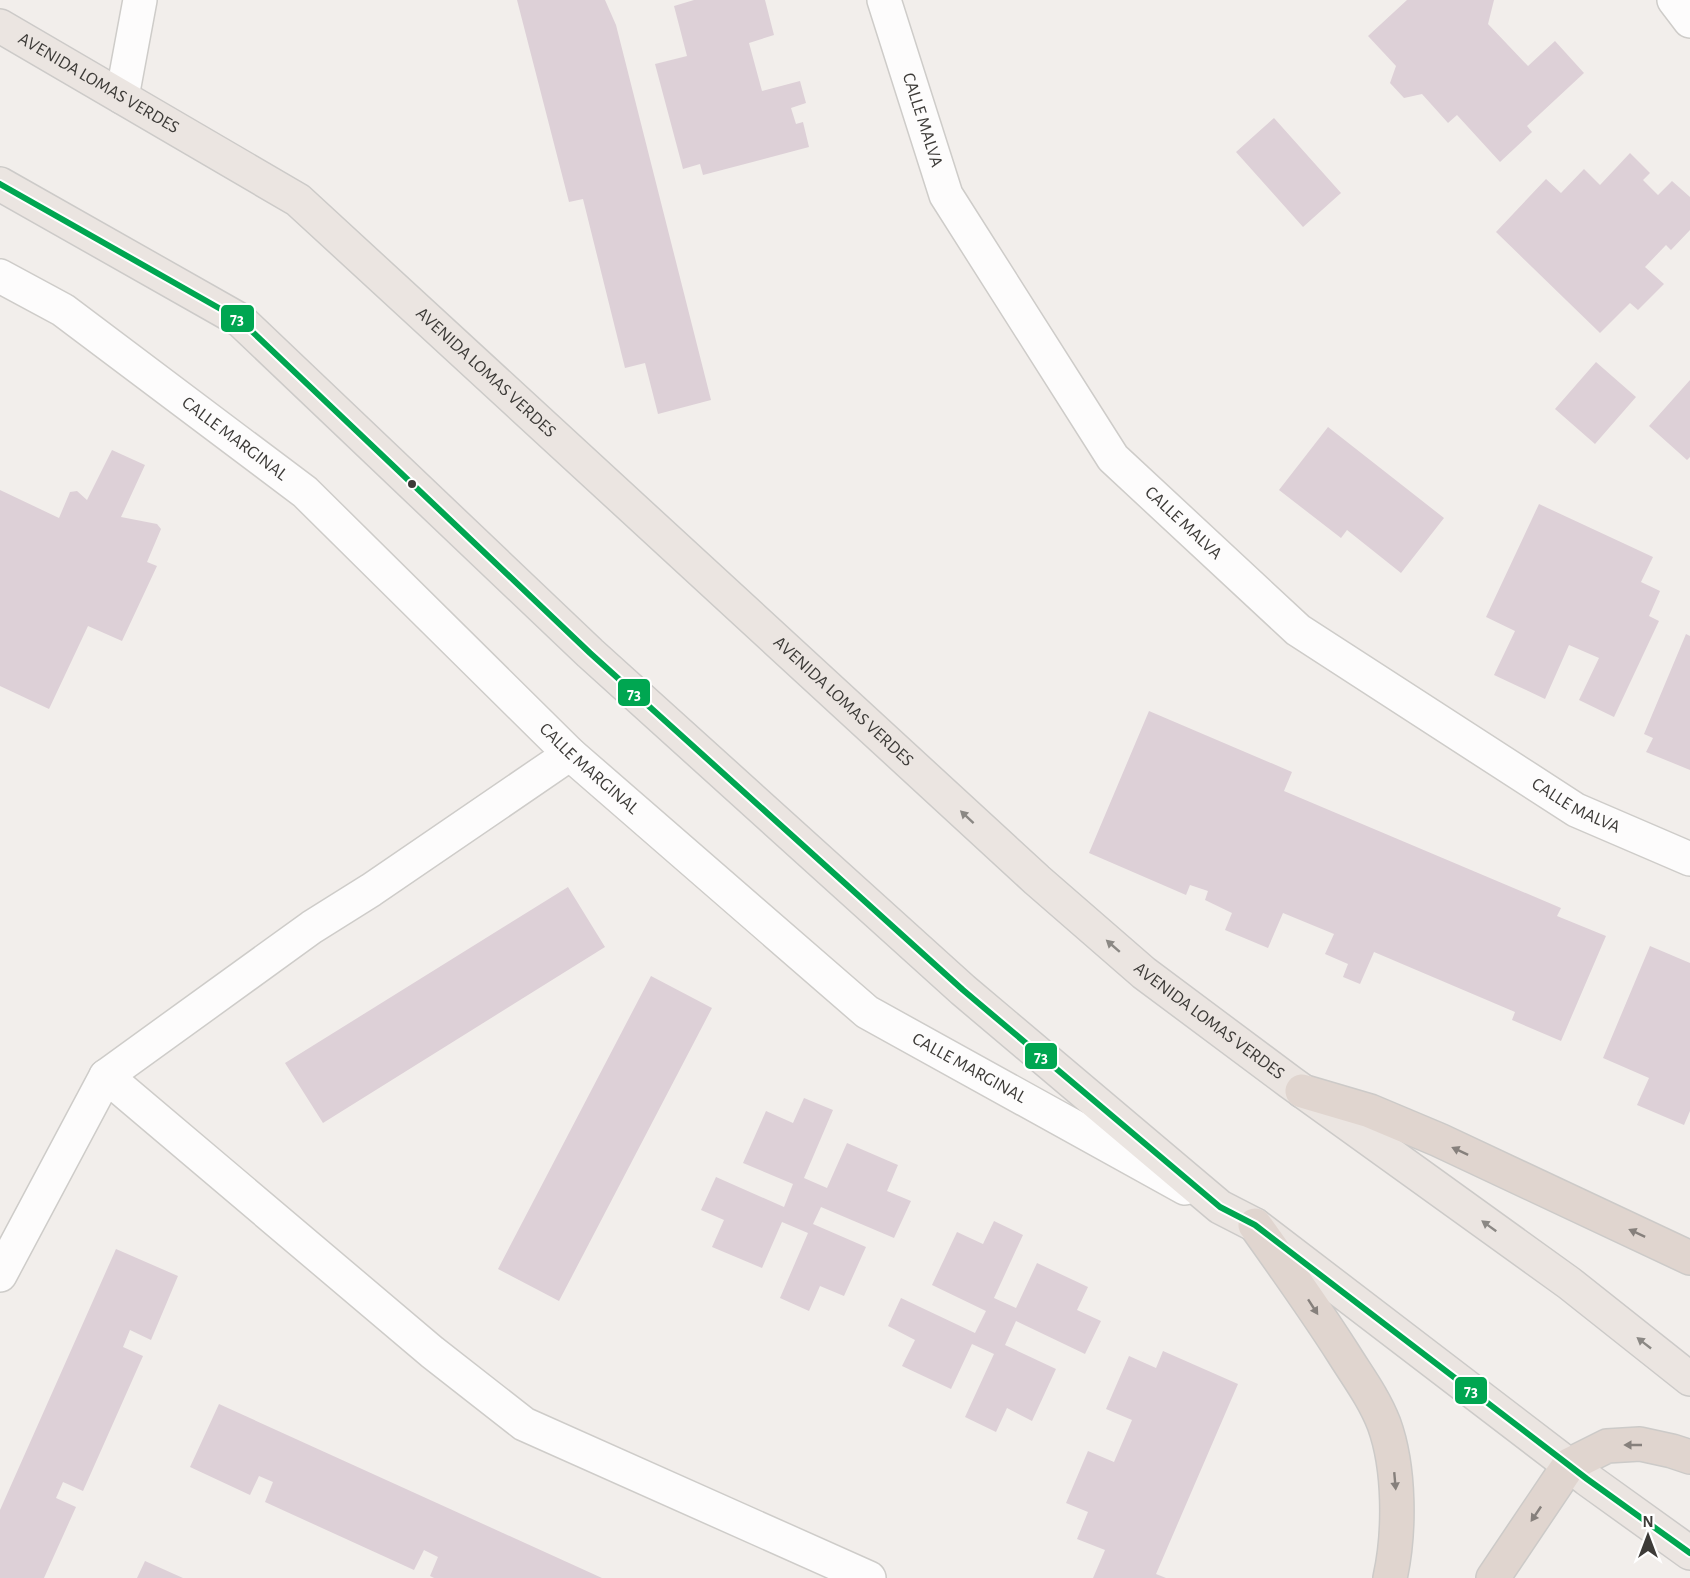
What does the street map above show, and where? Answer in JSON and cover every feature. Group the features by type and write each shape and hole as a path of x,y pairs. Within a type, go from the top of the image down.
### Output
{"highway":[{"path":"1302,1091 1370,1111 1438,1140 1690,1258"},
{"path":"1255,1225 1306,1296 1372,1397 1385,1427 1393,1459 1396,1501 1396,1533 1390,1578"},
{"path":"1492,1578 1569,1465 1606,1446 1640,1444 1690,1457"}],"main road":[{"name":"AVENIDA LOMAS VERDES","path":"0,26 298,200 1037,880 1144,974 1569,1283 1690,1379"},
{"path":"0,184 240,320 608,669 963,990 1220,1207 1255,1225 1569,1465 1690,1553"}],"street":[{"path":"122,97 141,0"},
{"name":"CALLE MALVA","path":"884,0 946,195 1113,458 1298,630 1576,810 1690,859"},
{"path":"1674,0 1690,21"},
{"name":"CALLE MARGINAL","path":"0,276 63,310 305,492 570,754 867,1012 1220,1207"},
{"path":"0,1275 106,1076 312,927 371,890 570,754"},
{"path":"106,1076 432,1352 524,1424 869,1578"}],"building":[{"path":"517,0 605,0 616,25 711,400 658,414 645,363 625,368 583,199 569,202"},
{"path":"694,0 765,0 774,35 749,43 762,91 800,81 806,103 791,108 796,124 803,122 809,147 703,175 700,164 683,169 655,64 687,56 674,6"},
{"path":"1407,0 1494,0 1488,24 1528,66 1555,41 1584,73 1527,126 1532,132 1500,162 1457,115 1448,123 1422,94 1404,98 1390,83 1396,66 1368,36"},
{"path":"1274,118 1341,193 1303,227 1236,152"},
{"path":"1630,153 1650,173 1643,180 1658,195 1672,181 1690,197 1690,230 1671,250 1666,245 1645,267 1664,284 1638,310 1630,303 1600,333 1496,232 1546,179 1561,193 1584,169 1600,185"},
{"path":"1596,362 1636,397 1595,444 1555,409"},
{"path":"1690,380 1690,457 1687,460 1649,426"},
{"path":"1328,427 1444,518 1401,573 1347,530 1341,538 1279,490"},
{"path":"112,450 145,465 121,517 157,524 161,529 147,562 157,566 122,641 88,626 49,709 0,686 0,490 59,518 70,492 77,491 87,500"},
{"path":"1539,504 1653,557 1641,582 1660,591 1649,616 1659,621 1614,717 1579,700 1599,658 1569,645 1545,699 1494,675 1515,631 1486,617"},
{"path":"1686,634 1690,636 1690,770 1646,752 1653,738 1644,734"},
{"path":"1149,711 1292,772 1284,791 1561,908 1557,916 1606,936 1561,1041 1512,1020 1515,1012 1374,952 1360,984 1343,977 1348,964 1325,954 1334,934 1283,913 1268,948 1225,930 1232,913 1205,900 1208,891 1190,885 1186,895 1089,853"},
{"path":"568,887 605,947 323,1123 285,1063"},
{"path":"1650,946 1690,963 1690,1111 1684,1125 1637,1105 1649,1078 1603,1058"},
{"path":"651,976 712,1008 559,1301 498,1269"},
{"path":"804,1098 833,1110 804,1178 827,1188 847,1143 898,1165 887,1191 911,1201 894,1238 821,1207 813,1224 866,1247 844,1296 820,1286 809,1311 780,1298 808,1233 782,1222 762,1268 712,1247 724,1220 701,1210 716,1177 784,1207 793,1184 743,1163 766,1111 793,1123"},
{"path":"994,1221 1023,1235 994,1298 1016,1308 1037,1263 1088,1287 1077,1310 1101,1321 1085,1354 1016,1321 1005,1345 1056,1369 1032,1421 1007,1408 996,1432 965,1417 994,1354 972,1344 951,1389 902,1366 915,1340 888,1326 901,1298 975,1333 986,1311 932,1285 957,1232 983,1244"},
{"path":"116,1249 178,1276 151,1340 130,1330 123,1347 143,1356 83,1491 63,1482 56,1498 76,1507 44,1578 0,1578 0,1510"},
{"path":"1163,1351 1238,1384 1156,1574 1166,1578 1093,1578 1105,1550 1077,1539 1088,1512 1066,1503 1088,1451 1114,1462 1132,1420 1106,1409 1129,1356 1156,1368"},
{"path":"219,1404 602,1578 434,1578 430,1576 438,1557 424,1550 414,1570 265,1502 273,1482 259,1476 250,1495 190,1467"},
{"path":"145,1561 183,1578 137,1578"}],"transit line":[{"name":"73","path":"0,184 240,320 590,653 963,990 1220,1207 1255,1225 1587,1479 1690,1553"}]}
